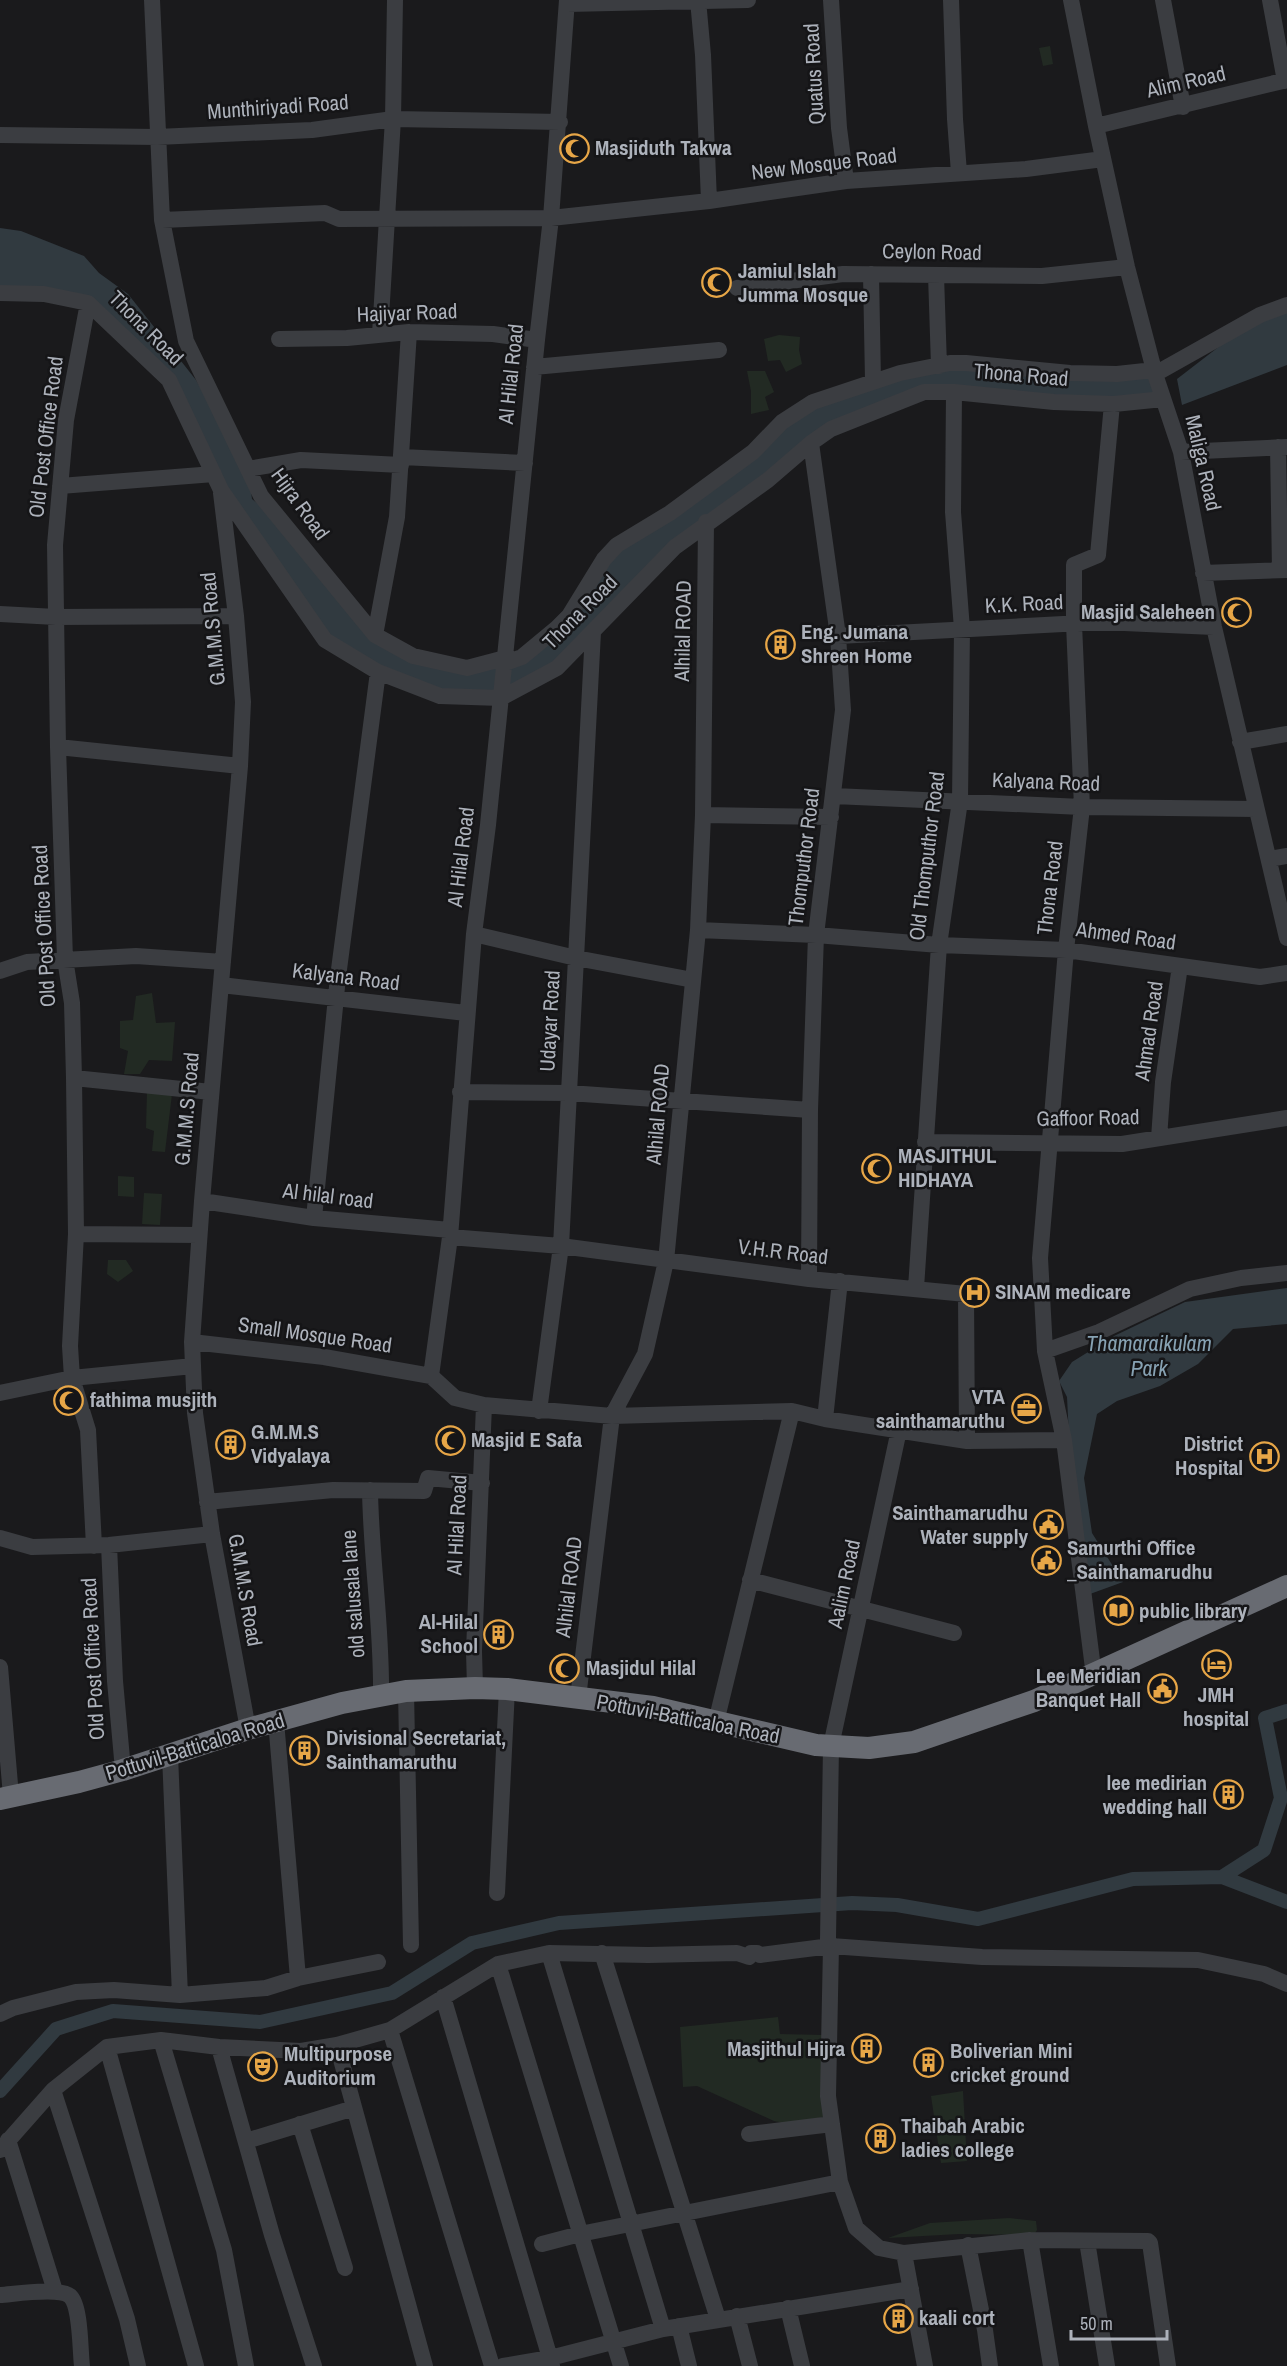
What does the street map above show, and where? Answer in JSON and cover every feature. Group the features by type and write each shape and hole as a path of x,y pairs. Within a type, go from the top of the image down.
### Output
{"highway":[{"name":"Pottuvil-Batticaloa Road","path":"6,1797 123,1770 248,1729 342,1703 406,1691 507,1689 653,1707 816,1745 869,1748 926,1739 1034,1701 1094,1676 1287,1586"}],"street":[{"name":"Hijra Road","path":"152,0 162,220 186,341 261,496 375,635 413,656 467,668 522,657 563,622 604,559 616,545 670,513 753,452 782,423 813,402 900,373 966,363 1035,370 1117,374 1155,372"},
{"path":"380,334 393,120 395,0"},
{"path":"567,2 747,0"},
{"name":"Quatus Road","path":"831,0 839,128 846,181"},
{"path":"951,0 959,174"},
{"name":"Maliga Road","path":"1071,0 1127,267 1155,372 1181,452 1214,627 1287,938"},
{"path":"1163,0 1183,107"},
{"path":"1270,0 1286,81"},
{"path":"698,1 703,55 709,201"},
{"name":"Al Hilal Road","path":"431,1376 450,1233 466,1013 551,218 560,122 567,2"},
{"name":"Alim Road","path":"1096,126 1286,81"},
{"name":"Munthiriyadi Road","path":"0,135 157,137 312,130 393,120 560,122"},
{"name":"New Mosque Road","path":"551,218 709,201 846,181 1026,169 1103,159"},
{"path":"162,220 325,213 339,219 551,218"},
{"name":"Ceylon Road","path":"737,288 843,274 1042,276 1127,267"},
{"path":"871,274 873,381"},
{"path":"936,275 939,366"},
{"name":"Thona Road","path":"0,293 44,294 88,303 169,380 221,490 325,640 378,672 440,696 501,698 557,669 675,546 768,480 831,429 924,392 954,392 1054,402 1112,404 1163,399"},
{"name":"Old Post Office Road","path":"88,303 66,420 56,545 58,747 65,959 72,1002 74,1078 76,1234 70,1346 72,1378 88,1430 102,1546 123,1770"},
{"path":"1155,372 1260,315 1287,305"},
{"path":"375,635 397,517 409,332"},
{"name":"Hajiyar Road","path":"279,339 347,338 409,332 494,334 537,340"},
{"path":"534,368 719,350"},
{"name":"Old Thomputhor Road","path":"916,1288 939,945 960,801 962,629 953,512 954,392"},
{"name":"Thona Road","path":"1094,1676 1064,1440 1045,1351 1040,1258 1065,950 1082,807 1074,624 1074,565 1098,555 1112,404"},
{"name":"Thomputhor Road","path":"809,1279 810,1110 816,935 843,710 838,636 811,443"},
{"path":"1181,452 1282,447 1284,570 1203,573"},
{"path":"248,469 301,460 525,463"},
{"path":"60,486 214,474"},
{"name":"G.M.M.S Road","path":"221,490 236,616 243,702 240,766 199,1235 192,1342 195,1413 207,1502 248,1729"},
{"name":"Alhilal ROAD","path":"578,1698 612,1416 645,1354 666,1261 698,930 703,815 706,522"},
{"path":"0,614 56,617 236,616"},
{"name":"K.K. Road","path":"838,636 1124,622 1214,627"},
{"name":"Udayar Road","path":"539,1411 561,1246 593,632"},
{"path":"314,1218 336,1000 378,672"},
{"path":"1240,742 1287,734"},
{"path":"58,747 240,766"},
{"name":"Kalyana Road","path":"834,796 1082,807 1256,809"},
{"path":"703,815 831,817"},
{"path":"1269,859 1287,856"},
{"name":"Ahmed Road","path":"698,930 816,935 939,945 1065,950 1260,977 1287,974"},
{"path":"474,934 576,958 693,980"},
{"path":"0,971 27,962 136,956 223,962"},
{"name":"Ahmad Road","path":"1159,1138 1163,1082 1180,966"},
{"name":"Kalyana Road","path":"221,985 336,1000 466,1013"},
{"path":"74,1078 211,1092"},
{"path":"460,1092 569,1093 810,1110"},
{"name":"Gaffoor Road","path":"925,1142 1050,1141 1122,1144 1287,1118"},
{"name":"Al hilal road","path":"202,1201 314,1218 450,1233"},
{"name":"V.H.R Road","path":"450,1233 809,1279 966,1294 967,1441"},
{"path":"76,1234 199,1235"},
{"path":"1045,1351 1099,1332 1190,1289 1241,1278 1287,1273"},
{"path":"825,1419 840,1281"},
{"name":"Small Mosque Road","path":"192,1342 324,1357 431,1376"},
{"path":"0,1393 72,1378 193,1366"},
{"path":"431,1376 455,1398 484,1405 539,1411 612,1416 792,1411 825,1419 967,1441 1064,1440"},
{"name":"Al Hilal Road","path":"475,1688 474,1651 484,1405"},
{"path":"716,1722 792,1411"},
{"name":"Aalim Road","path":"899,1430 831,1746 828,2096 840,2182 856,2228 879,2248 904,2253"},
{"path":"207,1502 333,1490 423,1491 428,1478 482,1483"},
{"name":"old salusala lane","path":"370,1490 374,1572 380,1621 381,1695"},
{"path":"0,1538 32,1547 102,1546 212,1534"},
{"path":"750,1580 954,1633"},
{"path":"0,1667 6,1797"},
{"path":"497,1893 507,1689"},
{"path":"406,1691 411,1945"},
{"path":"276,1721 298,1978"},
{"path":"170,1755 180,1995"},
{"path":"55,2291 4,2145 53,2090 107,2048 161,2040 219,2048 301,2051 337,2045 390,2030 498,1964 549,1953 648,1955 737,1953 749,1958 751,1953 760,1955 830,1943 982,1957 1198,1960 1264,1974 1287,1984"},
{"path":"549,1953 631,2224 671,2328 689,2366"},
{"path":"602,1953 718,2319"},
{"path":"0,2014 13,2008 76,1992 114,1990 180,1995 266,1988 298,1978 378,1962"},
{"path":"498,1964 621,2366"},
{"path":"443,1997 551,2362"},
{"path":"390,2030 492,2366"},
{"path":"161,2040 224,2250 246,2366"},
{"path":"337,2045 425,2366"},
{"path":"107,2048 196,2366"},
{"path":"219,2048 314,2366"},
{"path":"53,2090 127,2319 138,2366"},
{"path":"246,2141 354,2108"},
{"path":"300,2124 345,2268"},
{"path":"749,2134 832,2124"},
{"path":"542,2244 580,2234 840,2182"},
{"path":"1030,2240 1051,2366"},
{"path":"925,2366 904,2253 1030,2240 1143,2241 1150,2243 1168,2366"},
{"path":"1087,2241 1107,2366"},
{"path":"968,2245 990,2366"},
{"path":"503,2366 551,2362 613,2340 718,2319 911,2289"},
{"path":"0,2295 55,2291 69,2295 74,2301 82,2366"},
{"path":"788,2308 802,2366"},
{"path":"737,2316 750,2366"}],"shaded area":[{"path":"1050,46 1053,64 1043,66 1039,48"},
{"path":"779,335 800,337 799,350 802,364 786,372 780,360 768,361 764,339"},
{"path":"747,371 765,371 774,392 765,397 769,410 751,414 751,391"},
{"path":"152,993 156,1023 175,1022 172,1061 149,1060 140,1074 124,1074 128,1051 120,1048 120,1021 133,1020 136,996"},
{"path":"147,1091 172,1094 165,1152 152,1151 154,1131 146,1128"},
{"path":"118,1176 134,1177 134,1197 118,1196"},
{"path":"144,1193 162,1194 160,1225 142,1224"},
{"path":"108,1260 126,1260 133,1271 118,1282 107,1274"},
{"path":"778,2017 780,2034 823,2035 823,2117 789,2124 774,2121 697,2086 683,2087 680,2027"},
{"path":"963,2091 967,2161 941,2163 931,2096"},
{"path":"1009,2218 1036,2221 1037,2230 1034,2235 959,2234 888,2238 930,2223"}],"water":[{"path":"0,228 21,231 84,256 99,273 128,294 196,380 248,469 252,499 287,527 375,635 467,668 522,657 568,619 604,559 786,420 918,370 1153,373 1163,399 922,392 829,430 702,526 557,668 495,698 445,696 329,642 221,490 180,392 88,303 0,293"},
{"path":"1287,308 1287,365 1182,405 1177,379 1260,315"},
{"name":"Thamaraikulam Park","path":"1287,1288 1287,1324 1233,1329 1198,1364 1160,1386 1117,1401 1097,1414 1084,1478 1092,1533 1123,1582 1090,1594 1070,1456 1067,1397 1059,1381 1072,1362 1114,1336 1185,1302"}],"waterway":[{"path":"1222,1877 1264,1850 1281,1798 1265,1718 1287,1711"},
{"path":"0,2091 56,2029 113,2011 260,2022 392,1993 472,1943 559,1923 852,1903 897,1905 978,1919 1133,1879 1222,1877 1287,1902"}],"place":[{"name":"Masjiduth Takwa","path":"574,148"},
{"name":"Jamiul Islah Jumma Mosque","path":"717,283"},
{"name":"Masjid Saleheen","path":"1236,612"},
{"name":"Eng. Jumana Shreen Home","path":"780,644"},
{"name":"MASJITHUL HIDHAYA","path":"877,1168"},
{"name":"SINAM medicare","path":"974,1292"},
{"name":"fathima musjith","path":"69,1400"},
{"name":"VTA sainthamaruthu","path":"1026,1409"},
{"name":"Masjid E Safa","path":"450,1440"},
{"name":"G.M.M.S Vidyalaya","path":"230,1444"},
{"name":"District Hospital","path":"1264,1456"},
{"name":"Sainthamarudhu Water supply","path":"1049,1525"},
{"name":"Samurthi Office _Sainthamarudhu","path":"1046,1560"},
{"name":"public library","path":"1118,1611"},
{"name":"Al-Hilal School","path":"499,1634"},
{"name":"JMH hospital","path":"1216,1664"},
{"name":"Masjidul Hilal","path":"565,1668"},
{"name":"Lee Meridian Banquet Hall","path":"1162,1688"},
{"name":"Divisional Secretariat, Sainthamaruthu","path":"305,1750"},
{"name":"lee medirian wedding hall","path":"1228,1795"},
{"name":"Masjithul Hijra","path":"866,2049"},
{"name":"Boliverian Mini cricket ground","path":"929,2063"},
{"name":"Multipurpose Auditorium","path":"263,2066"},
{"name":"Thaibah Arabic ladies college","path":"880,2138"},
{"name":"kaali cort","path":"898,2318"}]}
